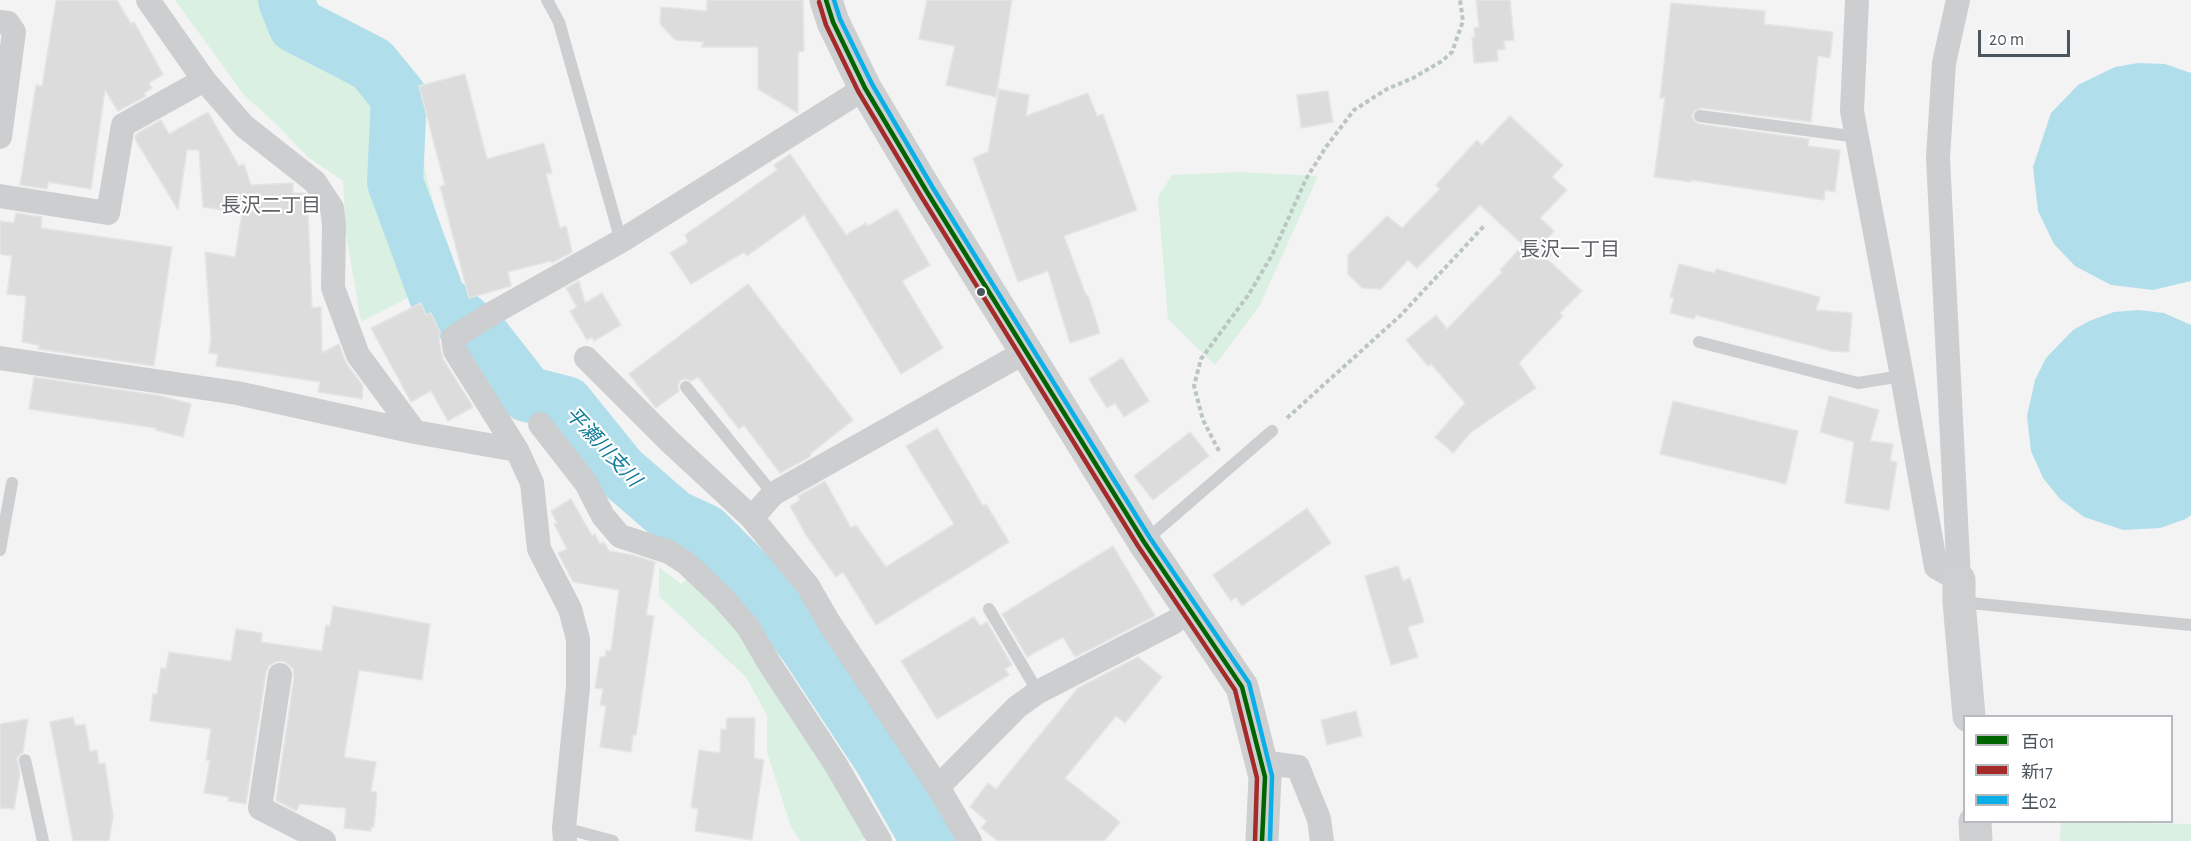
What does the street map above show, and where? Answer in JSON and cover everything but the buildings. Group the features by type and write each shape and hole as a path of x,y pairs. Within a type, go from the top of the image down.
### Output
{"street":[{"path":"148,0 204,80 244,126 315,182 332,208 333,288 358,355 415,432"},
{"path":"826,0 832,22 864,88 1144,542 1242,687 1265,777 1262,841"},
{"path":"1857,0 1852,111 1936,567 1959,591"},
{"path":"1958,0 1944,63 1938,158 1959,591 1969,715"},
{"path":"0,22 8,23 14,32 0,137"},
{"path":"0,196 108,213 123,125 204,80"},
{"path":"565,835 578,687 578,639 570,609 539,549 532,483 517,450 455,351 453,338 621,241 864,88"},
{"path":"752,518 773,494 1025,352"},
{"path":"0,358 237,393 415,432 517,450"},
{"path":"586,358 669,441 752,518 808,586 828,621 938,787 970,841"},
{"path":"540,424 586,483 603,516 620,536 669,552 686,563 722,597 748,627 836,765 880,841"},
{"path":"938,787 1017,707 1038,692 1174,622 1190,610"},
{"path":"280,675 260,808 324,841"},
{"path":"1261,762 1298,767 1319,819 1322,841"},
{"path":"1975,823 1976,841"}],"lane":[{"path":"547,0 559,22 621,241"},
{"path":"1700,116 1858,137"},
{"path":"1699,342 1858,383 1902,376"},
{"path":"686,387 773,494"},
{"path":"1144,542 1272,431"},
{"path":"0,550 12,483"},
{"path":"1959,591 2191,625"},
{"path":"988,609 1038,692"},
{"path":"25,760 43,841"},
{"path":"565,835 613,841"}],"path":[{"path":"1227,469 1203,420 1194,386 1201,359 1249,294 1272,255 1306,178 1354,110 1387,89 1413,78 1442,61 1452,52 1462,21 1461,0"},
{"path":"1272,431 1401,315 1484,226"}],"green space":[{"path":"175,0 309,0 315,11 341,34 379,50 409,73 412,108 426,175 448,258 419,292 361,322 346,234 343,181 308,157 244,95"},
{"path":"1239,172 1318,176 1260,305 1215,365 1168,319 1158,197 1172,175"},
{"path":"659,567 681,584 694,574 745,631 870,834 860,841 800,841 791,827 767,752 767,715 746,677 659,596"},
{"path":"2061,823 2191,824 2191,841 2060,841"}],"water":[{"path":"2138,63 2165,64 2191,73 2191,281 2153,290 2111,285 2075,266 2054,244 2038,211 2033,167 2051,113 2078,85 2115,67"},
{"path":"2139,310 2164,313 2191,325 2191,515 2160,528 2123,530 2084,517 2060,499 2043,478 2031,451 2027,416 2035,380 2046,358 2073,330 2089,321 2114,312"}],"waterway":[{"name":"平瀬川支川","path":"286,0 296,25 372,64 399,97 395,182 438,299 484,339 527,394 566,404 620,471 673,517 705,532 773,600 808,647 882,759 929,841"}],"transit line":[{"name":"百01","path":"826,0 833,22 865,88 927,192 1144,542 1242,687 1265,777 1262,841"},
{"name":"生02","path":"834,0 840,19 872,84 933,188 1150,538 1249,683 1272,776 1270,841"},
{"name":"新17","path":"819,2 826,25 858,91 921,196 1138,546 1235,690 1257,778 1255,841"}],"district":[{"name":"長沢二丁目","path":"271,206"},
{"name":"長沢一丁目","path":"1570,250"}]}
